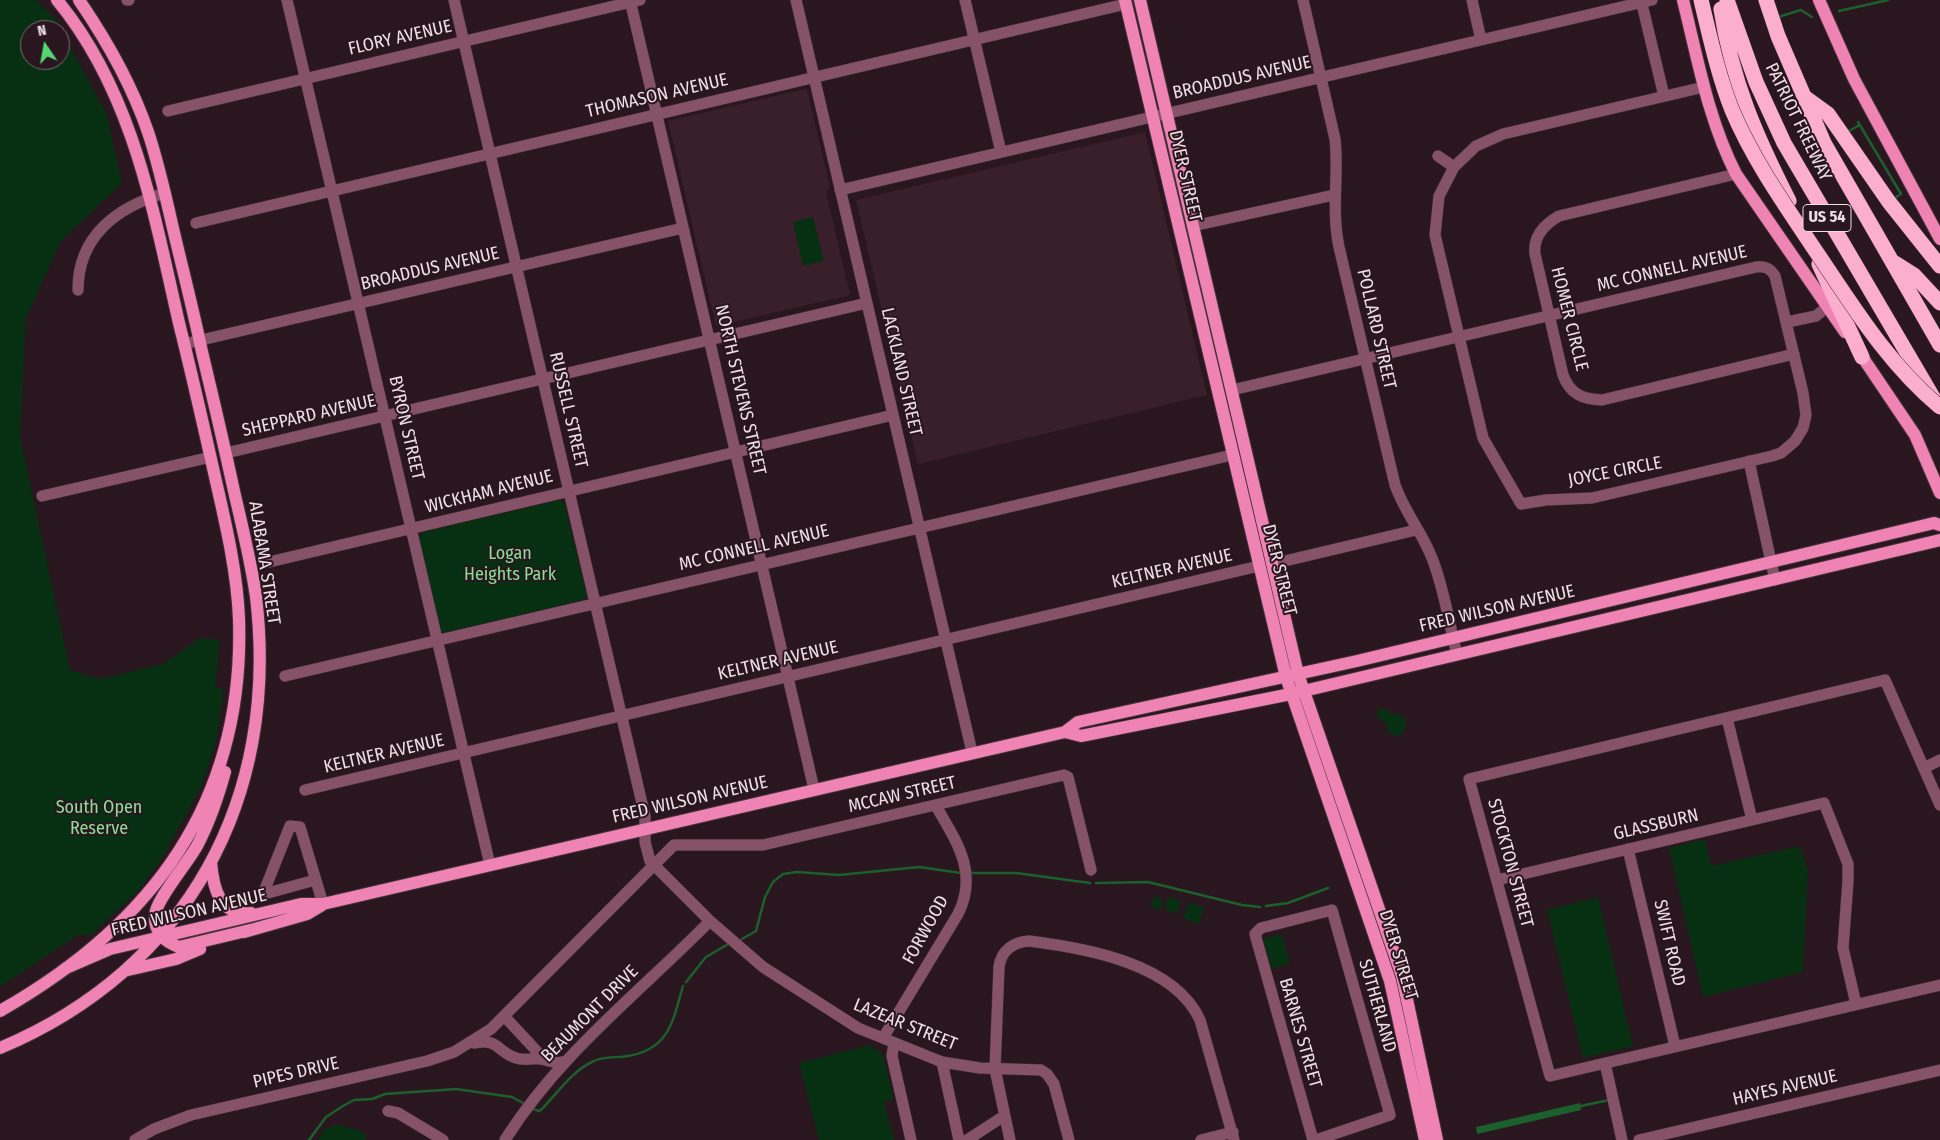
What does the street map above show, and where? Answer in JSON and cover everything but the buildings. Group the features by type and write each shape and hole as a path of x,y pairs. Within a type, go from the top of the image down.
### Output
{"highway":[{"path":"1701,0 1727,97 1755,157 1878,343 1912,383 1940,408"},
{"path":"1720,0 1728,22 1734,70 1747,112 1862,357"},
{"name":"PATRIOT FREEWAY","path":"1727,0 1728,22 1798,168 1940,408"},
{"name":"PATRIOT FREEWAY","path":"1766,0 1778,36 1824,143 1940,345"},
{"path":"1805,98 1828,114 1886,198 1940,266"},
{"path":"1894,262 1914,275 1940,303"}],"main road":[{"name":"ALABAMA STREET","path":"0,1011 66,968 99,942 135,908 171,865 207,799 230,728 237,675 238,610 232,559 184,344 140,160 118,101 94,52 57,0"},
{"name":"ALABAMA STREET","path":"0,1048 72,1012 126,971 161,936 183,910 211,862 234,811 250,753 257,707 259,654 256,597 250,561 165,193 148,131 132,91 109,46 79,0"},
{"name":"DYER STREET","path":"1141,0 1179,230 1259,566 1297,692 1390,980 1425,1140"},
{"path":"1683,0 1714,127 1736,174 1915,435 1940,492"},
{"path":"1819,0 1854,79 1940,239"},
{"name":"DYER STREET","path":"1125,2 1194,226 1272,564 1292,675"},
{"path":"1179,230 1184,229 1187,233 1196,262 1204,272"},
{"path":"1209,357 1215,361 1222,384 1226,389 1232,390"},
{"path":"1232,454 1241,456 1245,474 1254,485"},
{"name":"FRED WILSON AVENUE","path":"66,968 110,949 161,936 301,904 323,904 972,752 1065,732 1078,722 1292,675 1934,523 1940,525"},
{"path":"1252,536 1261,549 1264,561 1267,564 1272,564"},
{"path":"1863,540 1865,558"},
{"name":"FRED WILSON AVENUE","path":"1065,732 1081,736 1297,692 1940,540"},
{"name":"DYER STREET","path":"1297,692 1402,976 1437,1140"},
{"path":"230,728 226,771 207,826 186,865 156,909 155,923 161,936 170,944 179,947 250,930"},
{"path":"211,862 212,882 222,902 232,909 247,913 271,912"},
{"name":"FRED WILSON AVENUE","path":"126,971 176,959 250,930 307,914 323,904"}],"street":[{"name":"BYRON STREET","path":"287,0 490,865"},
{"name":"RUSSELL STREET","path":"454,0 644,816 645,842 650,861 653,865"},
{"name":"LACKLAND STREET","path":"796,0 972,752"},
{"path":"966,0 1001,152"},
{"name":"POLLARD STREET","path":"1303,0 1322,78 1337,160 1334,195 1335,228 1365,359 1395,485 1407,515 1428,549 1436,570 1457,655"},
{"path":"1472,0 1481,40"},
{"name":"FLORY AVENUE","path":"168,111 633,1"},
{"name":"NORTH STEVENS STREET","path":"633,1 683,228 814,789"},
{"path":"1645,1 1664,96"},
{"name":"BROADDUS AVENUE","path":"840,190 1645,1"},
{"name":"THOMASON AVENUE","path":"196,223 975,40 1125,2"},
{"name":"JOYCE CIRCLE","path":"1704,87 1503,134 1476,146 1454,168 1439,196 1435,235 1483,438 1521,504 1546,500 1592,498 1749,462 1780,453 1795,441 1803,428 1806,405 1775,276 1769,268"},
{"path":"1438,156 1454,168"},
{"name":"HOMER CIRCLE","path":"1736,174 1574,212 1549,222 1541,230 1534,248 1566,381 1572,391 1588,399 1608,399 1794,354"},
{"path":"78,290 78,272 84,254 94,236 122,213 150,198 165,193"},
{"path":"1194,226 1334,195"},
{"name":"BROADDUS AVENUE","path":"184,344 683,228"},
{"name":"MC CONNELL AVENUE","path":"1232,390 1756,266 1769,268"},
{"name":"SHEPPARD AVENUE","path":"226,453 867,303"},
{"path":"1787,322 1816,316 1828,307"},
{"name":"WICKHAM AVENUE","path":"269,562 893,415"},
{"name":"MC CONNELL AVENUE","path":"285,676 1232,454"},
{"path":"42,496 210,457"},
{"path":"1749,462 1775,580"},
{"path":"1272,564 1416,530"},
{"name":"KELTNER AVENUE","path":"305,790 1259,566"},
{"name":"STOCKTON STREET","path":"1940,805 1886,680 1469,779 1550,1076 1940,985"},
{"path":"1727,718 1752,820"},
{"path":"1924,768 1940,760"},
{"name":"MCCAW STREET","path":"653,865 674,845 755,846 1066,775 1091,870"},
{"name":"GLASSBURN","path":"1497,880 1824,803 1848,864 1843,948 1856,1004"},
{"name":"FORWOOD","path":"888,1041 958,914 964,899 965,860 936,806"},
{"path":"271,912 265,884 290,826 300,827 323,904"},
{"name":"SWIFT ROAD","path":"1628,849 1675,1046"},
{"name":"LAZEAR STREET","path":"653,865 710,921 768,971 858,1028 942,1062 995,1069 1034,1068 1047,1074 1054,1084 1069,1140"},
{"name":"PIPES DRIVE","path":"468,1045 491,1029 653,865"},
{"path":"268,893 315,880"},
{"name":"SUTHERLAND","path":"1255,934 1261,928 1332,910 1390,1115 1314,1140"},
{"name":"BEAUMONT DRIVE","path":"505,1140 526,1108 566,1061 643,984 667,965 710,921"},
{"name":"BARNES STREET","path":"1255,934 1314,1140"},
{"path":"1010,1140 995,1069 999,967 1003,953 1013,945 1029,941 1088,949 1161,978 1186,997 1194,1008 1203,1028 1234,1136 1201,1140"},
{"path":"504,1016 544,1060"},
{"name":"PIPES DRIVE","path":"135,1140 154,1129 191,1115 427,1061 468,1045 485,1041 496,1044 518,1059 544,1060 556,1064 566,1061"},
{"path":"888,1041 911,1140"},
{"path":"942,1062 959,1140"},
{"path":"1605,1063 1622,1140"},
{"name":"HAYES AVENUE","path":"1639,1140 1940,1070"},
{"path":"388,1110 398,1113 443,1140"},
{"path":"967,1140 1004,1116"}],"shaded area":[{"path":"807,90 830,187 826,192 850,295 716,326 668,121"},
{"path":"1145,132 1207,395 918,464 856,200"},
{"path":"1580,1103 1581,1110 1477,1134 1476,1127"}],"green space":[{"name":"South Open Reserve","path":"0,0 36,0 56,20 20,20 20,70 70,70 70,46 107,115 122,183 61,241 26,318 20,437 70,670 100,679 163,664 200,638 220,640 215,687 224,689 216,742 201,787 161,860 139,890 91,935 78,935 0,987"},
{"path":"813,217 824,261 803,266 793,222"},
{"name":"Logan Heights Park","path":"560,500 564,502 587,596 583,600 444,633 440,631 419,537 423,532"},
{"path":"1382,708 1391,714 1400,714 1406,720 1403,733 1398,736 1388,733 1386,722 1380,720 1377,714 1378,710"},
{"path":"1705,839 1711,866 1800,846 1808,870 1803,972 1703,997 1669,848"},
{"path":"1155,897 1159,897 1163,903 1159,909 1155,909 1151,905 1151,901"},
{"path":"1168,897 1181,900 1178,913 1165,910"},
{"path":"1598,897 1633,1046 1583,1058 1547,910"},
{"path":"1189,902 1204,908 1199,924 1183,918"},
{"path":"1282,934 1290,963 1272,969 1263,939"},
{"path":"870,1045 883,1054 894,1099 884,1102 894,1140 819,1140 799,1063"},
{"path":"337,1124 364,1132 366,1140 318,1140 324,1129"}],"waterway":[{"path":"1839,11 1888,0"},
{"path":"1778,17 1801,10 1812,17"},
{"path":"1858,122 1901,194 1893,199"},
{"path":"1847,132 1860,125"},
{"path":"742,939 756,931 765,897 773,882 783,874 797,872 839,875 919,867 961,873"},
{"path":"970,873 1016,873 1090,883"},
{"path":"1096,883 1148,882 1242,905 1260,907"},
{"path":"1266,906 1288,903 1328,888"},
{"path":"686,982 706,957 730,943"},
{"path":"533,1109 539,1111 543,1108 560,1088 586,1065 598,1059 628,1056 653,1047 668,1031 683,986"},
{"path":"309,1140 326,1117 343,1106 354,1100 372,1099 385,1094 456,1089 512,1097 523,1103"},
{"path":"1581,1106 1609,1100"}]}
